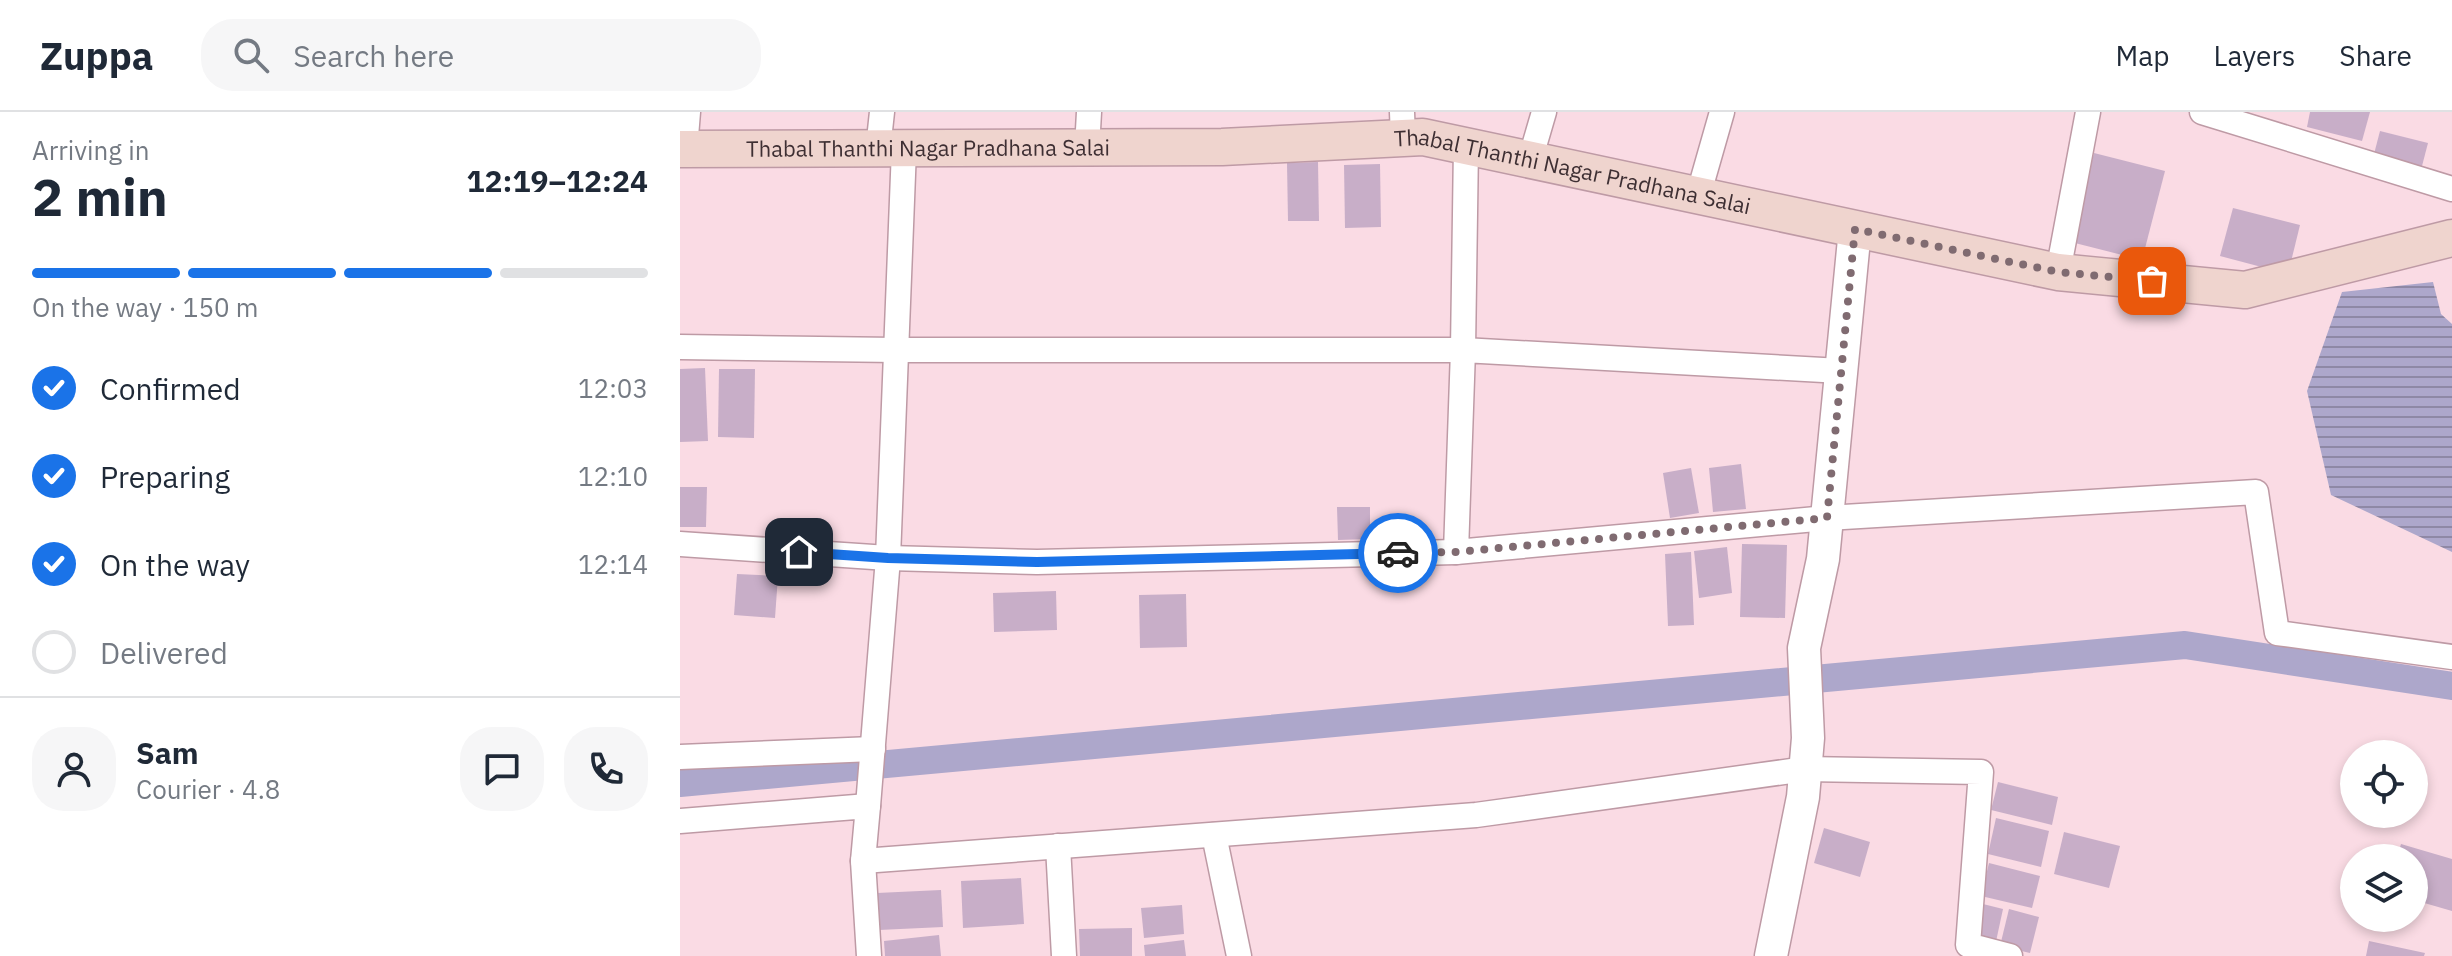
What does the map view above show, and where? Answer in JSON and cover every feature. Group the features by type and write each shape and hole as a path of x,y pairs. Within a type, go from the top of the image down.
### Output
{"main road":[{"name":"Thabal Thanthi Nagar Pradhana Salai","path":"683,149 1222,147 1403,125 1423,137 2058,272 2245,290 2452,238"}],"street":[{"path":"683,149 688,112"},
{"path":"869,956 863,861 888,558 896,350 891,149 882,112"},
{"path":"1087,148 1089,112"},
{"path":"1530,160 1544,112"},
{"path":"1698,196 1722,112"},
{"path":"2058,272 2088,112"},
{"path":"2202,112 2278,123 2452,189"},
{"path":"1456,552 1466,146"},
{"path":"1771,956 1803,797 1807,754 1804,648 1823,559 1855,229"},
{"path":"680,347 1463,350 1841,371"},
{"path":"680,544 888,558 1037,562 1456,552 1827,518 2256,492 2277,633 2452,657"},
{"path":"863,861 1476,815 1807,754 1981,772 1968,945 2010,956"},
{"path":"680,757 872,763"},
{"path":"680,821 868,806"},
{"path":"1214,835 1239,956"},
{"path":"1058,846 1064,956"}],"shaded area":[{"path":"2433,282 2441,314 2452,324 2452,552 2331,495 2307,391 2342,292"}],"building":[{"path":"2310,112 2370,112 2362,141 2307,127"},
{"path":"2380,131 2428,143 2422,166 2374,154"},
{"path":"2094,153 2165,171 2142,260 2071,242"},
{"path":"1318,162 1319,221 1288,221 1287,163"},
{"path":"1380,164 1381,227 1345,228 1344,165"},
{"path":"2233,208 2300,225 2288,274 2220,256"},
{"path":"705,368 708,441 680,442 680,369"},
{"path":"719,369 755,369 754,438 718,437"},
{"path":"1741,464 1746,509 1713,512 1709,468"},
{"path":"1691,468 1699,513 1670,518 1663,473"},
{"path":"680,487 707,487 706,527 680,527"},
{"path":"1337,507 1370,507 1370,539 1338,540"},
{"path":"1742,544 1787,545 1785,618 1740,617"},
{"path":"1727,547 1732,593 1699,598 1694,551"},
{"path":"1691,552 1694,625 1668,626 1665,554"},
{"path":"737,574 778,576 775,618 734,615"},
{"path":"1056,591 1057,630 994,632 993,593"},
{"path":"1186,594 1187,647 1140,648 1139,595"},
{"path":"1998,782 2058,797 2052,825 1991,810"},
{"path":"1996,818 2049,831 2041,867 1988,854"},
{"path":"1824,828 1870,842 1860,877 1814,863"},
{"path":"2064,832 2120,846 2109,888 2054,874"},
{"path":"2428,852 2452,859 2452,911 2428,904"},
{"path":"1989,863 2040,876 2032,908 1981,896"},
{"path":"1021,878 1024,924 963,928 961,881"},
{"path":"941,890 943,927 879,930 877,893"},
{"path":"1979,903 2003,909 1995,946 1970,940"},
{"path":"1182,905 1184,934 1144,938 1141,908"},
{"path":"2009,909 2039,917 2030,953 2000,946"},
{"path":"1132,928 1132,956 1080,956 1079,929"},
{"path":"939,935 941,956 885,956 884,941"},
{"path":"1184,940 1186,956 1145,956 1144,945"},
{"path":"2369,941 2425,953 2424,956 2366,956"}],"waterway":[{"path":"680,783 2185,645 2452,686"}],"way so far":[{"path":"1398,553 1456,552 1827,518 1855,229 2058,272 2152,281"}],"route":[{"path":"799,552 1037,562 1398,553"}]}
